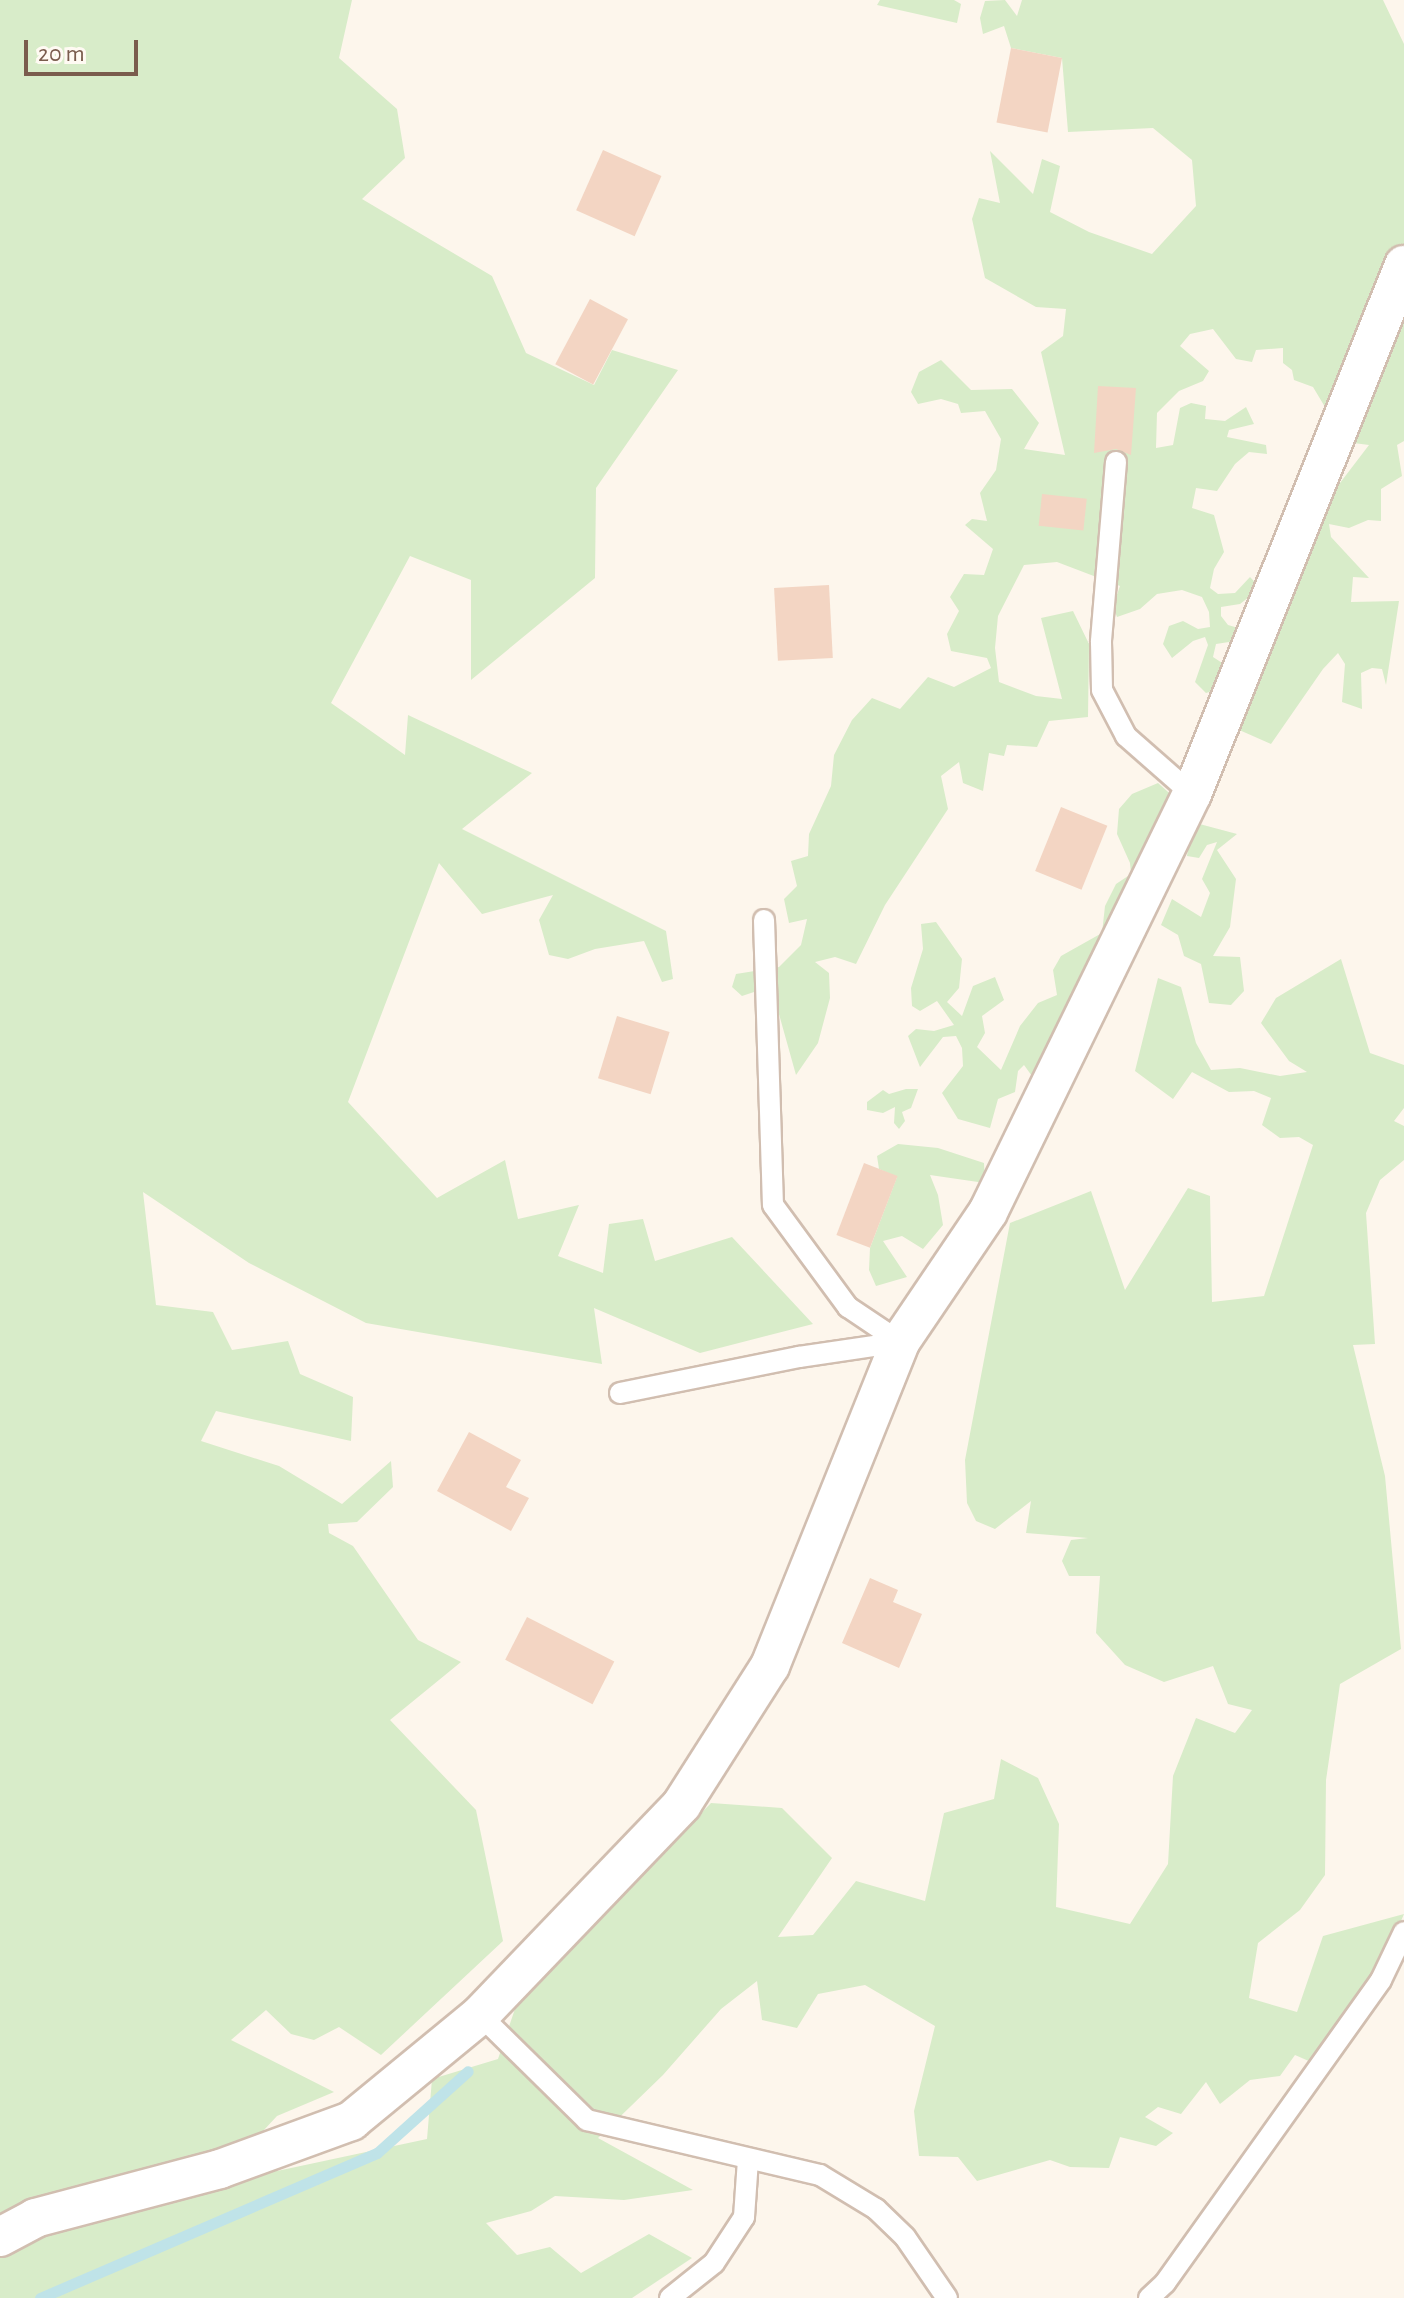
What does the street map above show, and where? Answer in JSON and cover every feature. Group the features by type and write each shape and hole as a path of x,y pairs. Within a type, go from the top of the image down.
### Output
{"street":[{"path":"0,2237 35,2218 220,2169 351,2121 480,2015 682,1804 770,1666 900,1342 988,1212 1192,794 1404,265"}],"lane":[{"path":"1116,462 1101,642 1102,690 1126,736 1192,794"},
{"path":"764,920 773,1205 848,1307 900,1342"},
{"path":"620,1393 799,1357 900,1342"},
{"path":"1149,2298 1165,2283 1381,1980 1404,1932"},
{"path":"480,2015 587,2120 820,2175 876,2209 905,2237 947,2298"},
{"path":"670,2298 714,2263 744,2217 748,2160"}],"green space":[{"path":"0,0 352,0 339,58 397,109 405,158 362,199 492,276 526,353 594,385 612,350 678,370 596,488 595,578 471,680 471,580 410,556 331,703 405,755 408,715 532,773 462,829 666,931 673,979 662,982 644,941 595,949 568,959 549,955 539,920 553,895 482,914 439,863 348,1102 437,1198 505,1160 518,1219 579,1205 558,1256 603,1273 609,1224 643,1219 655,1261 732,1237 813,1324 700,1353 594,1308 602,1364 366,1323 249,1263 143,1192 156,1305 213,1312 232,1350 288,1341 300,1374 353,1397 351,1441 216,1411 201,1441 279,1466 342,1504 391,1461 393,1487 357,1522 328,1524 329,1533 353,1546 418,1640 461,1662 390,1720 476,1810 503,1941 381,2055 339,2027 314,2040 291,2034 266,2010 231,2040 334,2092 277,2116 252,2143 277,2171 427,2139 432,2079 498,2059 517,2003 711,1803 782,1808 832,1858 778,1937 813,1935 856,1881 925,1901 944,1813 994,1799 1001,1759 1038,1778 1059,1824 1056,1907 1130,1924 1168,1864 1173,1776 1196,1718 1235,1733 1252,1710 1228,1704 1213,1666 1164,1682 1125,1665 1096,1633 1100,1576 1069,1576 1062,1561 1071,1540 1088,1538 1026,1533 1031,1501 995,1529 976,1521 967,1503 965,1460 1010,1223 1091,1191 1125,1290 1188,1188 1210,1196 1212,1302 1264,1296 1313,1145 1299,1137 1280,1138 1262,1125 1271,1098 1254,1091 1229,1092 1192,1072 1173,1099 1135,1071 1158,978 1181,987 1196,1043 1211,1070 1240,1068 1280,1076 1307,1072 1289,1061 1261,1023 1276,998 1341,959 1370,1053 1404,1065 1404,1108 1394,1121 1404,1126 1404,1160 1380,1180 1366,1213 1375,1344 1353,1345 1385,1476 1401,1649 1340,1684 1326,1780 1325,1875 1300,1910 1258,1943 1249,1998 1297,2012 1323,1936 1404,1914 1378,1975 1311,2062 1295,2055 1280,2076 1250,2080 1220,2104 1206,2082 1181,2114 1158,2107 1145,2117 1173,2133 1156,2146 1120,2137 1109,2168 1070,2167 1050,2160 977,2181 958,2157 919,2156 914,2111 935,2026 865,1985 818,1994 797,2028 762,2020 757,1981 721,2009 663,2075 598,2138 693,2190 624,2200 555,2196 531,2211 486,2223 517,2255 550,2247 581,2273 649,2234 692,2258 632,2298 0,2298"},
{"path":"880,0 954,0 961,4 957,23 877,5"},
{"path":"1005,0 1017,16 1022,0 1383,0 1404,44 1404,441 1397,445 1402,476 1381,489 1381,521 1368,520 1349,528 1329,524 1331,537 1369,578 1353,577 1351,602 1399,601 1386,685 1382,669 1372,668 1361,673 1362,709 1342,702 1345,664 1338,653 1323,669 1271,744 1237,729 1327,500 1369,445 1346,442 1313,387 1294,380 1292,370 1283,363 1283,348 1256,350 1252,362 1236,359 1213,329 1190,334 1180,346 1209,371 1203,381 1179,391 1157,413 1156,448 1173,445 1180,408 1191,403 1206,406 1205,419 1225,421 1246,407 1254,424 1229,430 1227,437 1266,445 1267,454 1249,452 1235,464 1217,491 1196,488 1192,508 1214,515 1224,552 1214,569 1210,588 1218,594 1235,593 1250,577 1265,593 1260,598 1249,597 1240,604 1221,607 1221,616 1228,625 1249,631 1242,640 1216,644 1213,657 1233,670 1225,687 1206,693 1195,682 1208,645 1205,637 1193,641 1172,658 1163,644 1169,626 1183,621 1198,629 1210,627 1209,612 1202,597 1182,590 1157,594 1140,609 1117,617 1113,606 1120,586 1057,562 1024,565 998,616 995,648 999,682 1036,696 1062,699 1041,618 1073,611 1089,644 1088,717 1049,721 1037,747 1007,745 1004,756 989,753 983,791 963,783 959,762 941,776 948,809 885,905 856,964 835,957 815,962 829,973 830,998 818,1043 796,1075 777,1007 760,990 742,996 732,987 736,974 779,967 801,945 807,919 789,923 784,899 797,886 791,861 808,856 809,834 831,786 834,755 852,720 872,698 900,709 928,677 954,687 991,668 987,658 951,651 947,634 959,611 950,597 964,574 984,575 993,549 965,525 972,519 987,521 980,493 996,470 1001,439 985,411 961,413 958,404 941,399 918,404 911,392 919,372 941,360 971,390 1012,389 1039,423 1024,449 1065,455 1041,352 1063,336 1066,309 1036,307 985,278 972,219 979,198 1000,203 990,151 1033,194 1042,159 1060,166 1050,212 1089,232 1152,254 1196,206 1192,160 1153,128 1068,132 1062,58 1011,48 1004,26 983,34 980,18 985,1"},
{"path":"1158,783 1177,800 1144,878 1122,890 1110,930 1037,1083 1024,1065 1018,1071 1015,1092 998,1099 990,1128 958,1119 942,1093 963,1066 962,1048 956,1036 943,1037 920,1067 908,1036 916,1029 934,1031 954,1025 937,1001 920,1011 912,1006 911,988 923,949 921,924 936,922 962,959 959,988 947,1002 962,1016 973,986 995,977 1004,1000 982,1016 985,1033 977,1047 1001,1070 1020,1026 1038,1003 1057,995 1053,970 1061,956 1102,933 1105,906 1116,884 1131,874 1130,863 1117,834 1119,809 1132,794"},
{"path":"1192,822 1237,834 1217,850 1236,879 1230,927 1213,956 1240,957 1244,991 1231,1005 1209,1003 1201,964 1184,956 1178,935 1161,925 1172,899 1201,917 1210,893 1202,879 1217,842 1207,845 1199,858 1187,856"},
{"path":"918,1089 911,1108 902,1112 905,1121 899,1129 894,1123 895,1107 883,1113 867,1110 867,1102 883,1090 889,1094"},
{"path":"898,1144 938,1148 984,1163 985,1183 930,1175 938,1195 943,1225 923,1249 902,1236 883,1241 907,1277 876,1286 869,1270 870,1248 897,1177 879,1169 877,1156"}],"building":[{"path":"1011,48 1062,58 1048,133 996,123"},
{"path":"603,150 661,176 635,236 576,210"},
{"path":"590,299 628,319 593,385 555,364"},
{"path":"1098,386 1136,388 1131,455 1116,449 1094,453"},
{"path":"1042,494 1087,499 1083,531 1039,526"},
{"path":"829,585 833,658 778,661 774,588"},
{"path":"1061,807 1107,826 1082,890 1035,871"},
{"path":"617,1016 670,1032 651,1094 598,1078"},
{"path":"864,1163 898,1176 870,1248 836,1235"},
{"path":"469,1432 521,1460 506,1487 529,1498 511,1531 437,1491"},
{"path":"870,1578 898,1590 893,1602 922,1614 899,1668 842,1643"},
{"path":"527,1617 614,1661 593,1704 505,1660"}],"waterway":[{"path":"40,2298 377,2153 468,2071"}]}
